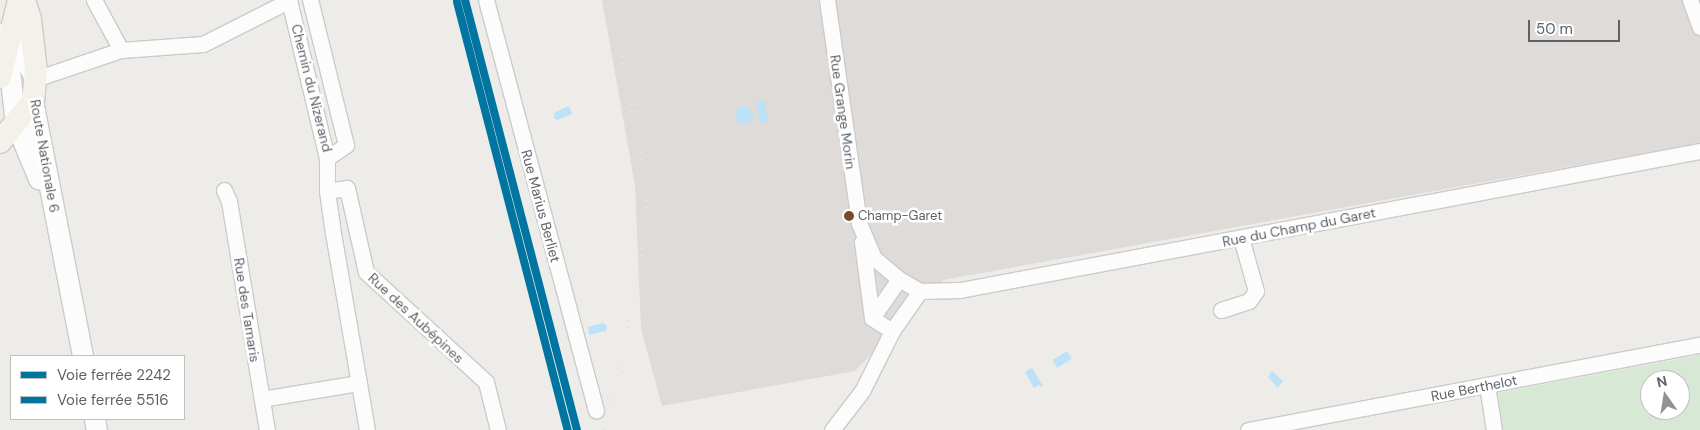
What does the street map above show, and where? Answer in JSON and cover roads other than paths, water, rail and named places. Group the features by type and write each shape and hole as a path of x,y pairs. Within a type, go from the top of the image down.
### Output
{"main road":[{"name":"Route Nationale 6","path":"19,0 7,40 8,122 57,224"},
{"name":"Route Nationale 6","path":"24,0 30,18 34,90 57,224 83,355"},
{"path":"0,77 7,40"},
{"path":"0,142 8,122 34,90"}],"street":[{"path":"94,0 121,50"},
{"path":"7,40 34,90 121,50 203,44 290,0"},
{"name":"Chemin du Nizerand","path":"290,0 327,158 346,145 310,0"},
{"name":"Rue Marius Berliet","path":"486,0 596,411"},
{"name":"Rue Grange Morin","path":"827,0 872,318"},
{"path":"1690,0 1700,27"},
{"name":"Rue du Champ du Garet","path":"899,279 920,290 960,290 1700,151"},
{"path":"327,158 327,191 367,430"},
{"name":"Rue des Aubépines","path":"327,191 347,188 366,272 486,382 498,430"},
{"name":"Rue des Tamaris","path":"224,190 229,201 267,430"},
{"name":"Rue Grange Morin","path":"859,223 874,258 899,279"},
{"path":"1221,310 1249,301 1256,291 1242,238"},
{"path":"892,331 872,318 899,279"},
{"path":"832,430 862,391 892,331 920,290"},
{"name":"Rue Berthelot","path":"1248,430 1700,345"},
{"path":"262,399 359,383"},
{"path":"1487,385 1494,430"}],"water":[{"path":"764,100 768,122 760,123 756,101"},
{"path":"569,106 572,114 557,120 554,118 554,113"},
{"path":"744,106 750,109 753,115 750,121 744,124 738,121 735,115 738,109"},
{"path":"603,323 607,326 606,331 589,335 588,327"},
{"path":"1067,351 1072,359 1057,368 1053,360"},
{"path":"1032,368 1043,386 1039,385 1034,388 1025,372"},
{"path":"1272,371 1283,381 1278,388 1268,377"}],"railway":[{"path":"603,430 638,284 647,215 641,160 612,0"},
{"path":"636,97 644,119"}],"rail line":[{"name":"2242","path":"465,0 577,430"},
{"name":"5516","path":"457,2 568,430"}],"place":[{"name":"Champ-Garet","path":"849,216"}]}
